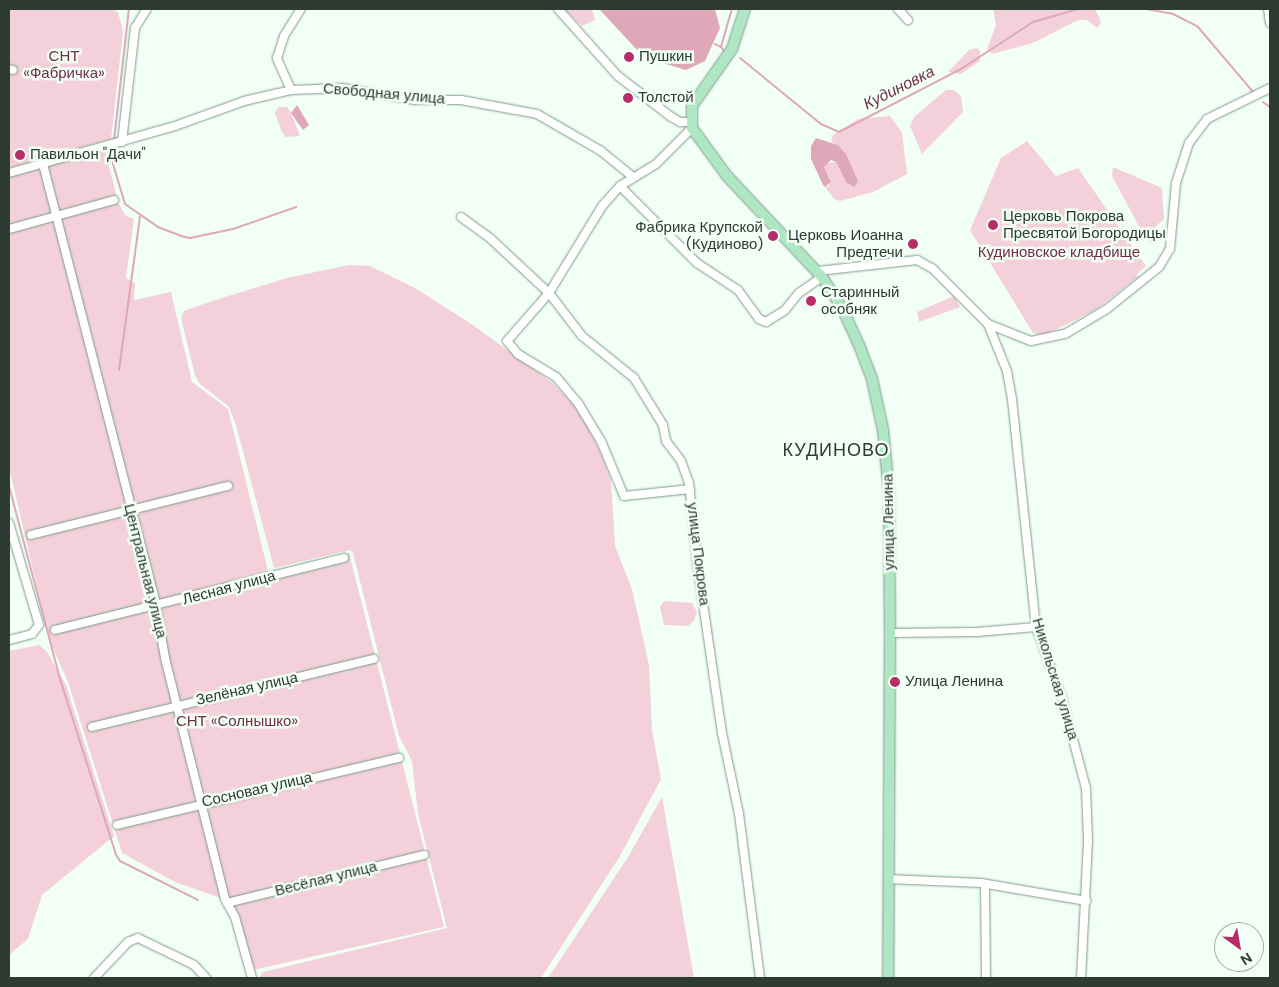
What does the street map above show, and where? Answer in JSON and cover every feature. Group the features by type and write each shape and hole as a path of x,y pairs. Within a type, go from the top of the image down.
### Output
{"main road":[{"path":"691,125 692,106 732,49 745,9"},
{"name":"улица Ленина","path":"691,125 727,176 820,274 859,345 878,401 888,464 890,633 888,978"}],"street":[{"path":"122,142 135,28 147,9"},
{"path":"292,90 277,58 284,36 301,9"},
{"path":"558,9 618,76 670,116 680,122 691,125 656,164 620,186 603,205 550,293 508,341 518,354 556,377 578,403 601,441 624,496 690,490"},
{"path":"898,9 908,20"},
{"path":"1268,9 1270,23"},
{"name":"Свободная улица","path":"9,173 122,142 244,102 292,90 342,88 415,100 461,100 537,114 601,151 633,177"},
{"path":"620,186 697,263 738,290 759,319 766,322 785,310 799,293 820,274 917,260 933,269 988,324 1026,340 1047,340 1084,324 1132,291 1159,267 1170,250 1179,165 1197,130 1220,111 1270,88"},
{"name":"Центральная улица","path":"43,164 156,607 178,706 227,903 236,917 250,978"},
{"path":"9,229 114,200"},
{"name":"улица Покрова","path":"461,217 491,239 550,293 582,336 616,362 641,387 663,426 666,441 681,461 690,490 697,562 722,733 739,814 760,978"},
{"name":"Никольская улица","path":"988,324 1007,372 1010,390 1036,627 1062,698 1086,788 1086,901 1081,978"},
{"path":"31,536 130,509 228,486"},
{"path":"9,523 39,625 32,634 9,640"},
{"name":"Лесная улица","path":"55,630 156,607 344,558"},
{"path":"890,633 977,632 1036,627"},
{"name":"Зелёная улица","path":"92,728 374,659"},
{"name":"Сосновая улица","path":"116,825 399,758"},
{"name":"Весёлая улица","path":"227,903 424,855"},
{"path":"888,879 985,884 1086,901"},
{"path":"985,884 986,978"},
{"path":"94,978 128,942 138,938 194,965 206,978"}],"green space":[{"name":"СНТ «Фабричка»","path":"9,9 111,9 118,12 123,31 111,139 9,168"},
{"path":"564,9 592,9 595,20 582,26"},
{"path":"993,9 1095,9 1101,22 1098,28 1086,20 1078,20 1033,43 992,54 987,49 996,25"},
{"path":"977,48 980,51 980,61 961,74 948,72 969,50"},
{"path":"946,90 954,90 961,96 963,112 922,154 910,126 914,117"},
{"path":"278,107 287,107 300,136 286,137 282,132 275,113"},
{"path":"890,116 902,133 907,174 873,192 840,201 834,199 825,187 829,186 830,179 824,167 826,163 836,162 846,182 838,145 831,141 833,135 858,119"},
{"name":"Кудиновское кладбище","path":"1027,141 1056,176 1078,168 1146,266 1136,275 1138,277 1097,309 1045,335 1033,333 970,230 1001,158"},
{"name":"СНТ «Солнышко»","path":"105,150 118,202 125,215 134,219 126,278 135,283 134,300 171,292 192,382 228,409 269,575 349,553 444,927 249,971 238,928 223,899 175,882 122,853 68,682 49,639 9,467 9,176 40,167 42,176 46,175 46,166"},
{"path":"1113,167 1162,188 1164,219 1157,225 1155,239 1150,242 1143,234 1112,176"},
{"path":"349,265 370,266 415,288 470,323 553,383 575,406 586,423 602,456 611,481 615,546 632,589 649,665 652,730 661,779 620,856 541,978 259,978 263,972 447,928 418,814 412,761 399,736 353,553 350,550 274,568 236,425 229,407 199,383 195,375 181,318 184,311 209,302 287,278"},
{"path":"954,296 960,307 919,322 917,312"},
{"path":"664,601 692,603 697,612 694,621 688,626 664,625 660,607"},
{"path":"39,645 47,652 66,685 114,836 42,895 28,939 9,955 9,651"},
{"path":"662,797 694,978 548,978 628,857"}],"shaded area":[{"path":"599,9 715,9 720,28 705,61 686,70 653,60 638,51"},
{"path":"297,105 309,125 303,130 291,113"},
{"path":"816,138 838,145 846,154 858,181 854,187 846,182 836,162 831,160 824,167 831,182 825,187 823,185 811,159 811,146"}],"waterway":[{"path":"114,140 129,9"},
{"name":"Кудиновка","path":"724,51 721,47 732,9"},
{"name":"Кудиновка","path":"740,58 821,124 839,132 961,69 1033,22 1078,9"},
{"name":"Кудиновка","path":"1146,9 1173,14 1198,27 1254,93"},
{"name":"Кудиновка","path":"715,44 721,47"},
{"name":"Кудиновка","path":"1263,102 1270,107"},
{"path":"113,148 113,164 125,204 158,227 181,236 190,238 233,229 296,207"},
{"path":"119,370 140,216"},
{"path":"9,486 60,679 116,855 120,861 198,900"}],"place":[{"name":"Пушкин","path":"629,57"},
{"name":"Толстой","path":"628,98"},
{"name":"Павильон \"Дачи\"","path":"20,155"},
{"name":"Церковь Покрова Пресвятой Богородицы","path":"993,225"},
{"name":"Фабрика Крупской (Кудиново)","path":"773,236"},
{"name":"Церковь Иоанна Предтечи","path":"913,244"},
{"name":"Старинный особняк","path":"811,301"},
{"name":"Улица Ленина","path":"895,682"}],"district":[{"name":"КУДИНОВО","path":"836,450"}]}
